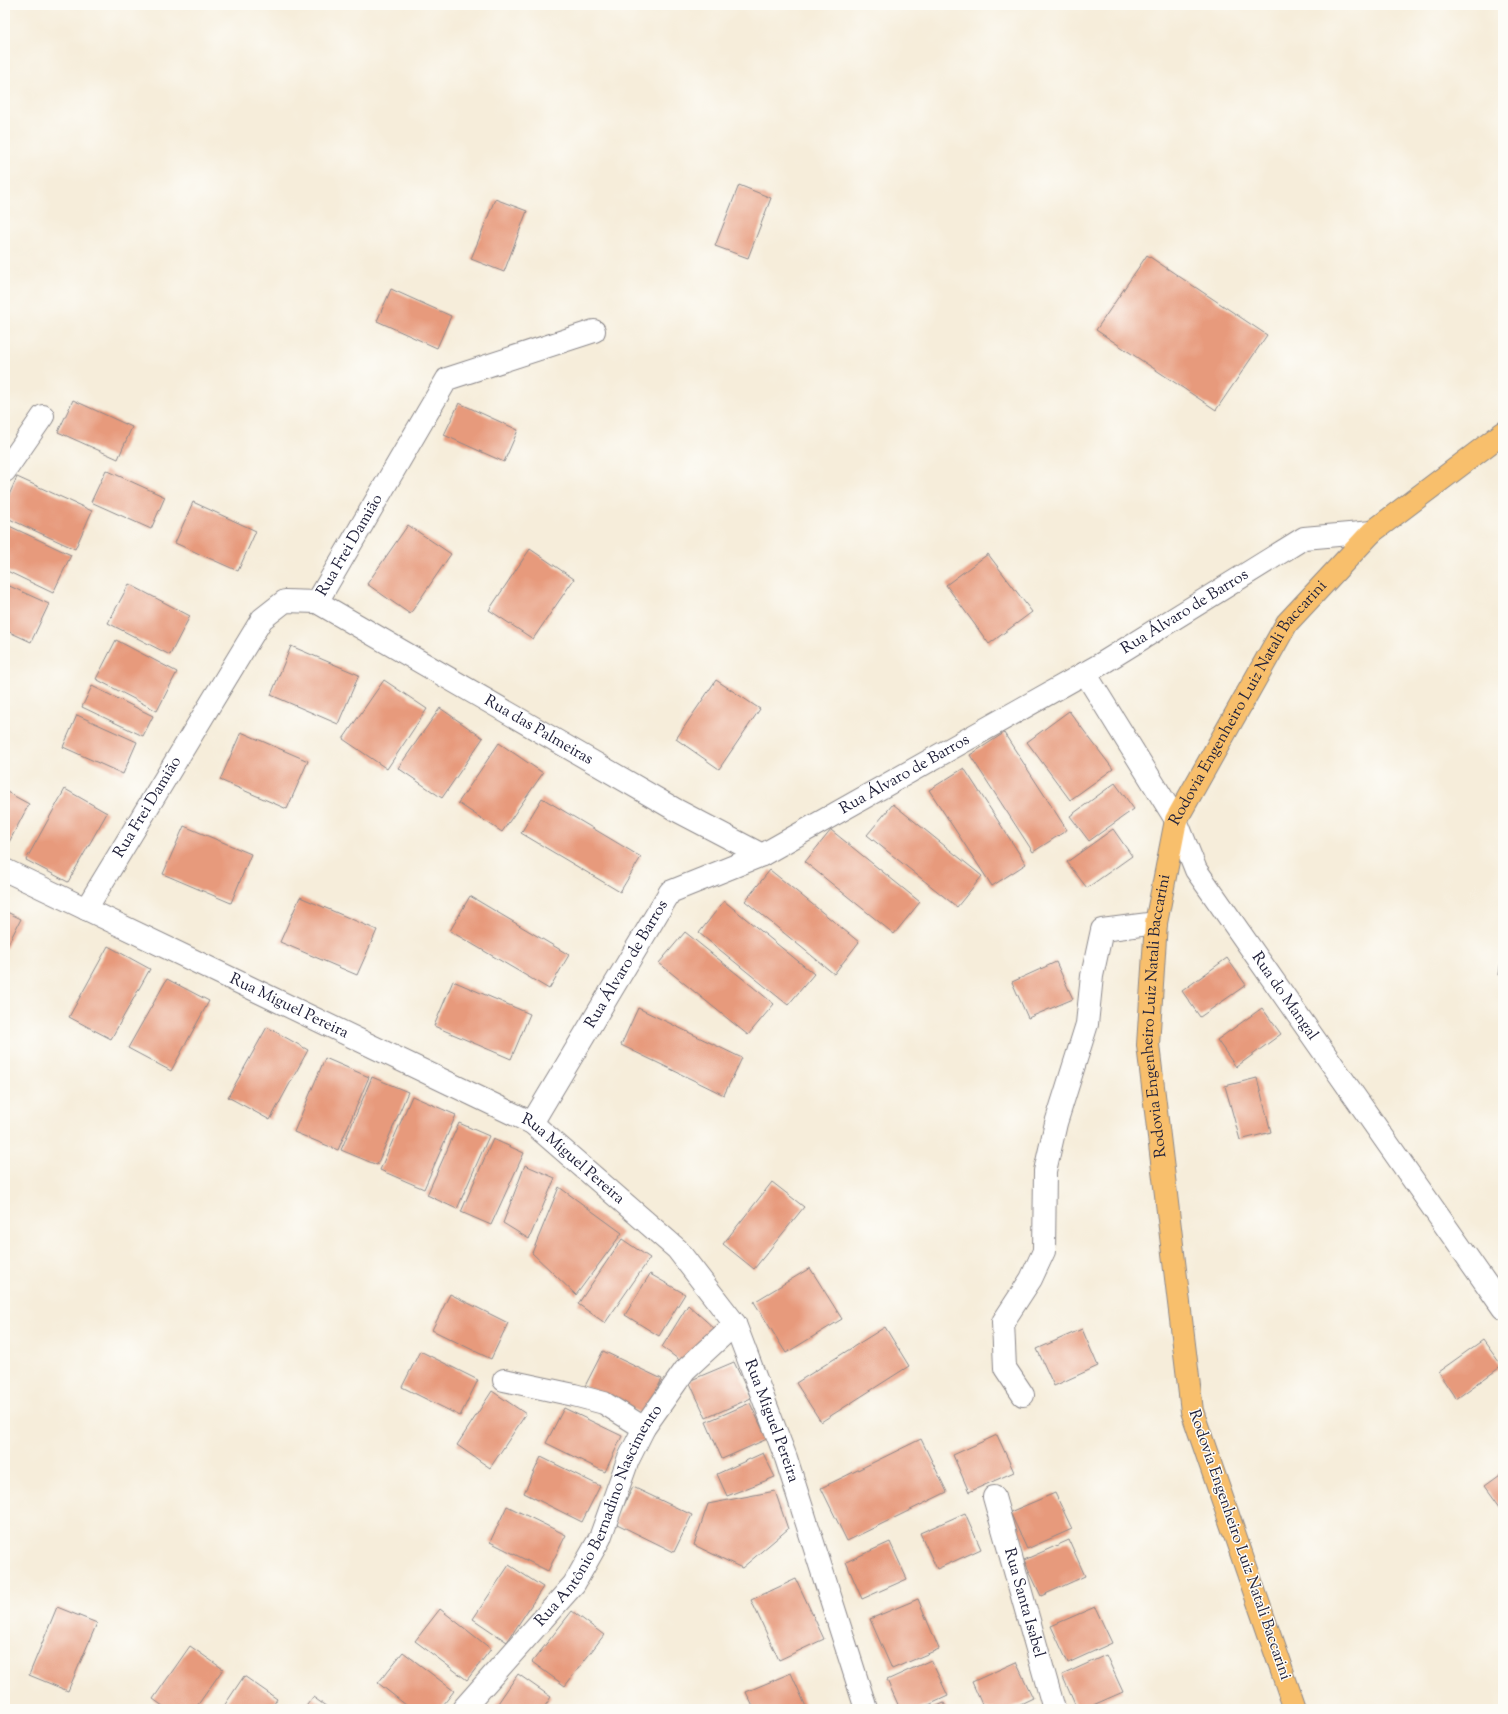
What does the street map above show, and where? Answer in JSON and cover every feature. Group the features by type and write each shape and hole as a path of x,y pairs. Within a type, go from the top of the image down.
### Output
{"main road":[{"name":"Rodovia Engenheiro Luiz Natali Baccarini","path":"1295,1709 1192,1411 1148,1045 1156,923 1176,820 1287,623 1372,532 1503,433"}],"street":[{"name":"Rua Frei Damião","path":"86,909 262,620 285,600 317,602 447,379 594,331"},
{"path":"5,471 43,416"},
{"name":"Rua Álvaro de Barros","path":"532,1123 670,892 762,855 1085,673 1304,538 1372,532"},
{"name":"Rua das Palmeiras","path":"317,602 676,810 762,855"},
{"name":"Rua do Mangal","path":"1085,673 1176,820 1196,870 1503,1308"},
{"name":"Rua Miguel Pereira","path":"5,870 532,1123 677,1249 735,1324 786,1458 866,1709"},
{"path":"1023,1395 1005,1368 1003,1322 1031,1279 1044,1251 1045,1171 1056,1124 1087,1024 1092,976 1102,930 1156,923"},
{"name":"Rua Antônio Bernadino Nascimento","path":"463,1709 574,1584 600,1538 628,1460 644,1428 685,1370 735,1324"},
{"path":"504,1380 604,1403 644,1428"},
{"name":"Rua Santa Isabel","path":"994,1497 1054,1709"}],"building":[{"path":"739,185 771,198 748,258 715,246"},
{"path":"495,199 527,211 504,272 471,259"},
{"path":"1147,255 1267,335 1216,410 1096,330"},
{"path":"391,289 451,316 437,348 377,321"},
{"path":"73,400 132,427 118,459 58,432"},
{"path":"459,403 518,430 504,462 444,435"},
{"path":"106,470 165,497 151,529 91,502"},
{"path":"17,477 92,511 75,549 5,517 5,504"},
{"path":"193,502 256,531 238,571 175,543"},
{"path":"5,524 71,555 53,593 5,570"},
{"path":"408,525 451,554 410,614 367,584"},
{"path":"530,549 574,579 533,639 489,610"},
{"path":"988,554 1032,612 989,644 946,585"},
{"path":"5,584 49,604 31,642 5,630"},
{"path":"129,584 190,616 170,655 108,623"},
{"path":"116,640 177,672 157,711 96,679"},
{"path":"291,646 359,675 338,724 271,695"},
{"path":"384,680 427,709 387,769 343,739"},
{"path":"716,680 760,709 719,769 676,739"},
{"path":"92,686 153,716 143,736 82,707"},
{"path":"440,708 483,738 442,798 398,768"},
{"path":"1069,711 1113,769 1070,800 1027,742"},
{"path":"77,715 137,742 123,774 63,747"},
{"path":"241,732 308,761 287,809 220,780"},
{"path":"1004,733 1067,830 1033,852 970,755"},
{"path":"499,743 543,773 502,832 458,803"},
{"path":"964,768 1026,864 992,886 929,790"},
{"path":"1115,783 1134,809 1089,841 1070,816"},
{"path":"65,789 107,813 68,882 26,860"},
{"path":"5,791 29,804 7,846 5,845"},
{"path":"542,798 641,857 620,892 521,833"},
{"path":"893,804 982,876 957,907 867,835"},
{"path":"184,826 251,854 231,903 163,874"},
{"path":"1113,829 1132,856 1087,888 1067,862"},
{"path":"831,830 920,902 894,934 805,862"},
{"path":"770,870 859,942 834,974 745,901"},
{"path":"470,896 569,955 549,989 450,931"},
{"path":"300,897 377,930 357,975 280,942"},
{"path":"724,901 814,974 788,1005 699,933"},
{"path":"5,911 21,919 5,950"},
{"path":"685,932 774,1004 748,1035 659,963"},
{"path":"108,946 150,969 111,1039 69,1017"},
{"path":"1502,952 1503,975 1499,975"},
{"path":"1227,958 1246,985 1200,1017 1182,991"},
{"path":"1056,962 1073,999 1028,1018 1012,982"},
{"path":"167,979 209,1001 171,1071 128,1048"},
{"path":"453,981 530,1014 511,1059 434,1026"},
{"path":"638,1008 742,1058 724,1095 621,1045"},
{"path":"1262,1008 1281,1034 1236,1067 1217,1040"},
{"path":"267,1027 308,1050 270,1120 228,1097"},
{"path":"325,1058 369,1077 338,1150 294,1132"},
{"path":"372,1077 408,1092 377,1165 341,1150"},
{"path":"1257,1078 1271,1132 1240,1140 1225,1086"},
{"path":"412,1096 456,1115 424,1189 380,1170"},
{"path":"459,1123 489,1136 457,1209 427,1195"},
{"path":"493,1139 524,1153 491,1225 461,1212"},
{"path":"525,1165 555,1178 529,1239 503,1223"},
{"path":"772,1182 804,1207 754,1269 723,1244"},
{"path":"559,1187 622,1233 576,1295 532,1253"},
{"path":"622,1239 650,1258 605,1323 578,1304"},
{"path":"810,1268 842,1319 786,1353 754,1302"},
{"path":"650,1274 685,1294 659,1336 625,1315"},
{"path":"450,1294 508,1323 491,1359 432,1330"},
{"path":"688,1305 714,1328 682,1362 662,1347"},
{"path":"885,1327 909,1366 821,1422 796,1383"},
{"path":"1082,1329 1098,1366 1054,1386 1037,1349"},
{"path":"1483,1340 1502,1366 1456,1399 1438,1372"},
{"path":"420,1351 478,1380 460,1416 402,1387"},
{"path":"603,1351 662,1379 644,1415 585,1386"},
{"path":"734,1362 751,1398 706,1418 689,1381"},
{"path":"492,1391 526,1414 490,1468 457,1445"},
{"path":"750,1403 767,1439 722,1459 706,1422"},
{"path":"564,1408 622,1436 605,1472 546,1443"},
{"path":"997,1435 1014,1472 969,1492 953,1455"},
{"path":"921,1439 947,1492 847,1541 821,1488"},
{"path":"763,1453 775,1477 727,1496 717,1474"},
{"path":"541,1457 600,1486 582,1522 524,1493"},
{"path":"1503,1472 1503,1510 1485,1485"},
{"path":"633,1487 692,1515 674,1552 615,1523"},
{"path":"775,1491 788,1529 742,1568 694,1545 708,1504"},
{"path":"1055,1493 1072,1529 1027,1549 1010,1512"},
{"path":"507,1506 566,1535 548,1571 490,1542"},
{"path":"965,1513 981,1549 937,1569 920,1533"},
{"path":"1069,1540 1085,1576 1041,1596 1024,1560"},
{"path":"890,1542 907,1579 862,1599 846,1562"},
{"path":"509,1565 543,1587 507,1642 473,1619"},
{"path":"796,1579 824,1639 779,1660 751,1600"},
{"path":"918,1599 939,1649 892,1669 870,1619"},
{"path":"57,1607 97,1623 68,1691 29,1675"},
{"path":"1095,1607 1112,1643 1068,1663 1051,1626"},
{"path":"440,1609 491,1649 467,1680 415,1641"},
{"path":"572,1611 604,1635 565,1686 532,1662"},
{"path":"190,1646 223,1669 195,1709 167,1709 153,1699"},
{"path":"403,1652 454,1691 440,1709 411,1709 378,1683"},
{"path":"1106,1655 1123,1692 1084,1709 1077,1709 1062,1675"},
{"path":"931,1660 948,1696 920,1709 900,1709 887,1680"},
{"path":"1016,1662 1033,1698 1010,1709 984,1709 972,1682"},
{"path":"791,1673 807,1709 754,1709 746,1692"},
{"path":"518,1674 551,1697 543,1709 494,1709"},
{"path":"244,1676 277,1699 271,1709 222,1709"},
{"path":"313,1697 330,1709 304,1709"},
{"path":"944,1703 947,1709 930,1709"}]}
